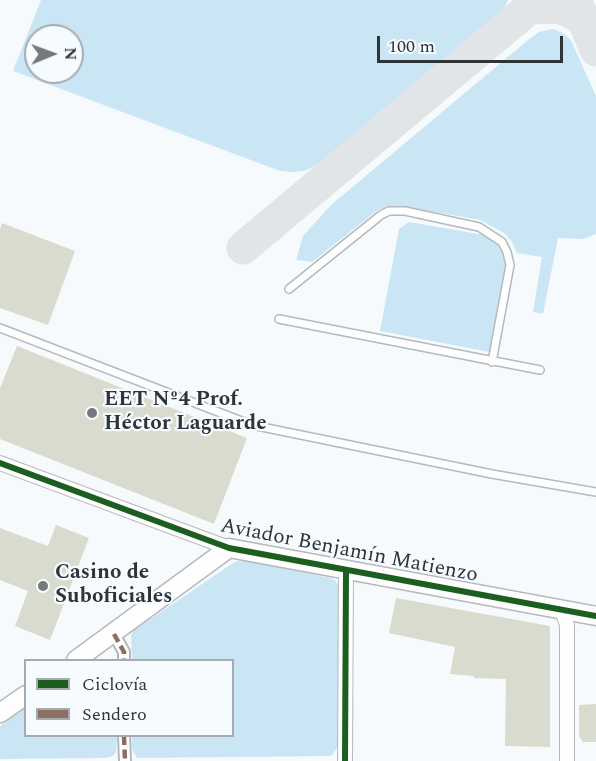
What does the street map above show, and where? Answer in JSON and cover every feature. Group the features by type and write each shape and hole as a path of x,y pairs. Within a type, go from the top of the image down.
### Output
{"street":[{"name":"Aviador Benjamín Matienzo","path":"0,463 229,548 596,616"},
{"path":"77,659 229,548"},
{"path":"345,761 346,570"},
{"path":"562,610 567,625 567,761"},
{"path":"114,634 124,652 124,659"},
{"path":"2,708 24,696"},
{"path":"124,737 124,761"}],"lane":[{"path":"289,289 388,211 405,211 480,227 502,242 510,265 492,362"},
{"path":"279,319 540,370"},
{"path":"0,328 260,428 596,492"}],"shaded area":[{"path":"41,0 508,0 504,10 329,160 304,171 280,171 48,84 84,84 84,24 32,24"},
{"path":"553,29 563,33 571,40 596,96 596,234 583,239 558,238 543,314 533,312 542,257 517,253 512,242 504,233 480,220 401,206 389,206 378,210 312,262 296,260 303,236 331,205 528,40 539,32"},
{"path":"24,43 24,75 13,71"},
{"path":"409,222 484,235 495,241 501,249 506,263 490,352 380,331 399,229"},
{"path":"242,559 330,578 335,580 339,587 338,747 331,756 137,758 132,749 132,737 234,737 234,659 132,659 131,635 134,630"},
{"path":"24,709 24,737 117,737 116,753 104,758 0,759 0,726"}],"building":[{"path":"2,223 75,251 48,325 0,308 0,229"},
{"name":"EET Nº4 Prof. Héctor Laguarde","path":"17,346 247,438 214,524 0,439 0,388"},
{"name":"Casino de Suboficiales","path":"56,525 89,538 50,640 15,626 28,591 0,580 0,528 48,546"},
{"path":"396,598 550,626 550,747 505,746 506,679 474,678 474,676 450,674 455,647 389,633"},
{"path":"596,704 596,742 583,742 579,736 579,705"}],"taxiway":[{"path":"529,0 530,8 556,7 569,11 584,20"},
{"path":"243,248 539,0"},
{"path":"576,2 596,50"}],"marked path":[{"path":"114,634 124,652 124,659"},
{"path":"124,737 125,761"}],"cycle path":[{"path":"0,463 229,548 596,616"},
{"path":"345,761 346,570"}],"place":[{"name":"EET Nº4 Prof. Héctor Laguarde","path":"92,413"},
{"name":"Casino de Suboficiales","path":"43,586"}]}
